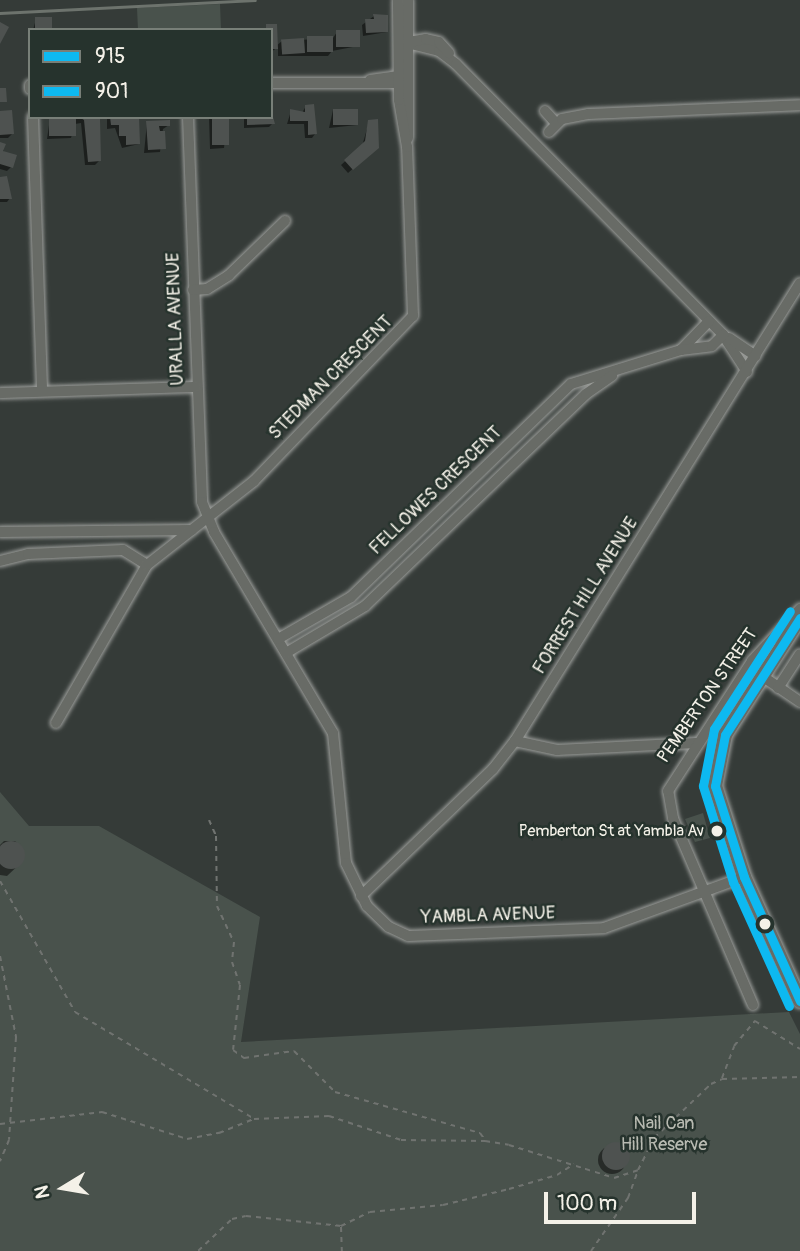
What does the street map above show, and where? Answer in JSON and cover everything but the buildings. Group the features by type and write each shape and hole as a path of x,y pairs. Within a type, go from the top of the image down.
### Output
{"main road":[{"name":"PEMBERTON STREET","path":"800,618 725,735 715,777 716,797 744,877 800,1001"}],"street":[{"name":"STEDMAN CRESCENT","path":"398,0 404,42"},
{"name":"STEDMAN CRESCENT","path":"147,565 254,481 408,325 414,294 401,81 408,0"},
{"path":"404,42 439,42 456,64 723,335 747,372"},
{"path":"273,83 401,81"},
{"path":"545,111 552,127 617,112 800,105"},
{"path":"33,119 42,391"},
{"name":"URALLA AVENUE","path":"188,119 198,477 208,519"},
{"path":"193,290 207,289 229,275 285,221"},
{"name":"FORREST HILL AVENUE","path":"361,896 494,769 515,741 800,283"},
{"name":"FELLOWES CRESCENT","path":"681,350 709,321"},
{"path":"723,335 757,356"},
{"name":"FELLOWES CRESCENT","path":"278,639 351,597 571,384 617,372 681,350 712,346 723,335"},
{"path":"739,345 768,338"},
{"name":"FELLOWES CRESCENT","path":"286,653 371,601 586,394 617,372"},
{"path":"0,393 196,387"},
{"name":"YAMBLA AVENUE","path":"208,519 333,733 346,863 361,896 389,927 417,936 604,928 744,877"},
{"path":"0,532 192,530"},
{"path":"0,561 28,554 124,550 147,565 56,723"},
{"name":"PEMBERTON STREET","path":"753,1005 704,892 668,796 696,743 752,661 800,609"},
{"path":"778,688 800,654"},
{"path":"762,676 800,702"},
{"path":"515,741 557,750 696,743"}],"path":[{"path":"209,820 216,836 217,905 234,942 232,962 240,985 233,1050 244,1058 294,1051 335,1092 480,1133 485,1141"},
{"path":"0,881 75,1012 254,1119"},
{"path":"0,956 16,1037 9,1124 0,1161"},
{"path":"722,1079 734,1046 755,1021 800,1049"},
{"path":"591,1251 628,1198 654,1138 693,1097 722,1079 800,1077"},
{"path":"0,1124 102,1112 187,1139 219,1133 254,1119 329,1116 401,1140 485,1141 575,1163 614,1178 638,1170"},
{"path":"198,1251 226,1222 246,1216 341,1226 370,1212 443,1205 499,1192 557,1175 575,1163"},
{"path":"341,1226 342,1251"}],"green space":[{"path":"220,4 221,28 138,28 137,8"},
{"name":"Nail Can Hill Reserve","path":"0,792 29,826 99,826 260,917 241,1042 789,1012 800,1034 800,1251 0,1251"},
{"path":"703,813 710,838 695,842 685,819"}],"waterway":[{"path":"0,13 255,0"}],"transit line":[{"name":"901","path":"789,1006 733,882 703,786 714,729 790,611"},
{"name":"915","path":"800,618 725,735 715,786 744,877 800,1001"}],"place":[{"name":"Pemberton St at Yambla Av","path":"717,831"}]}
